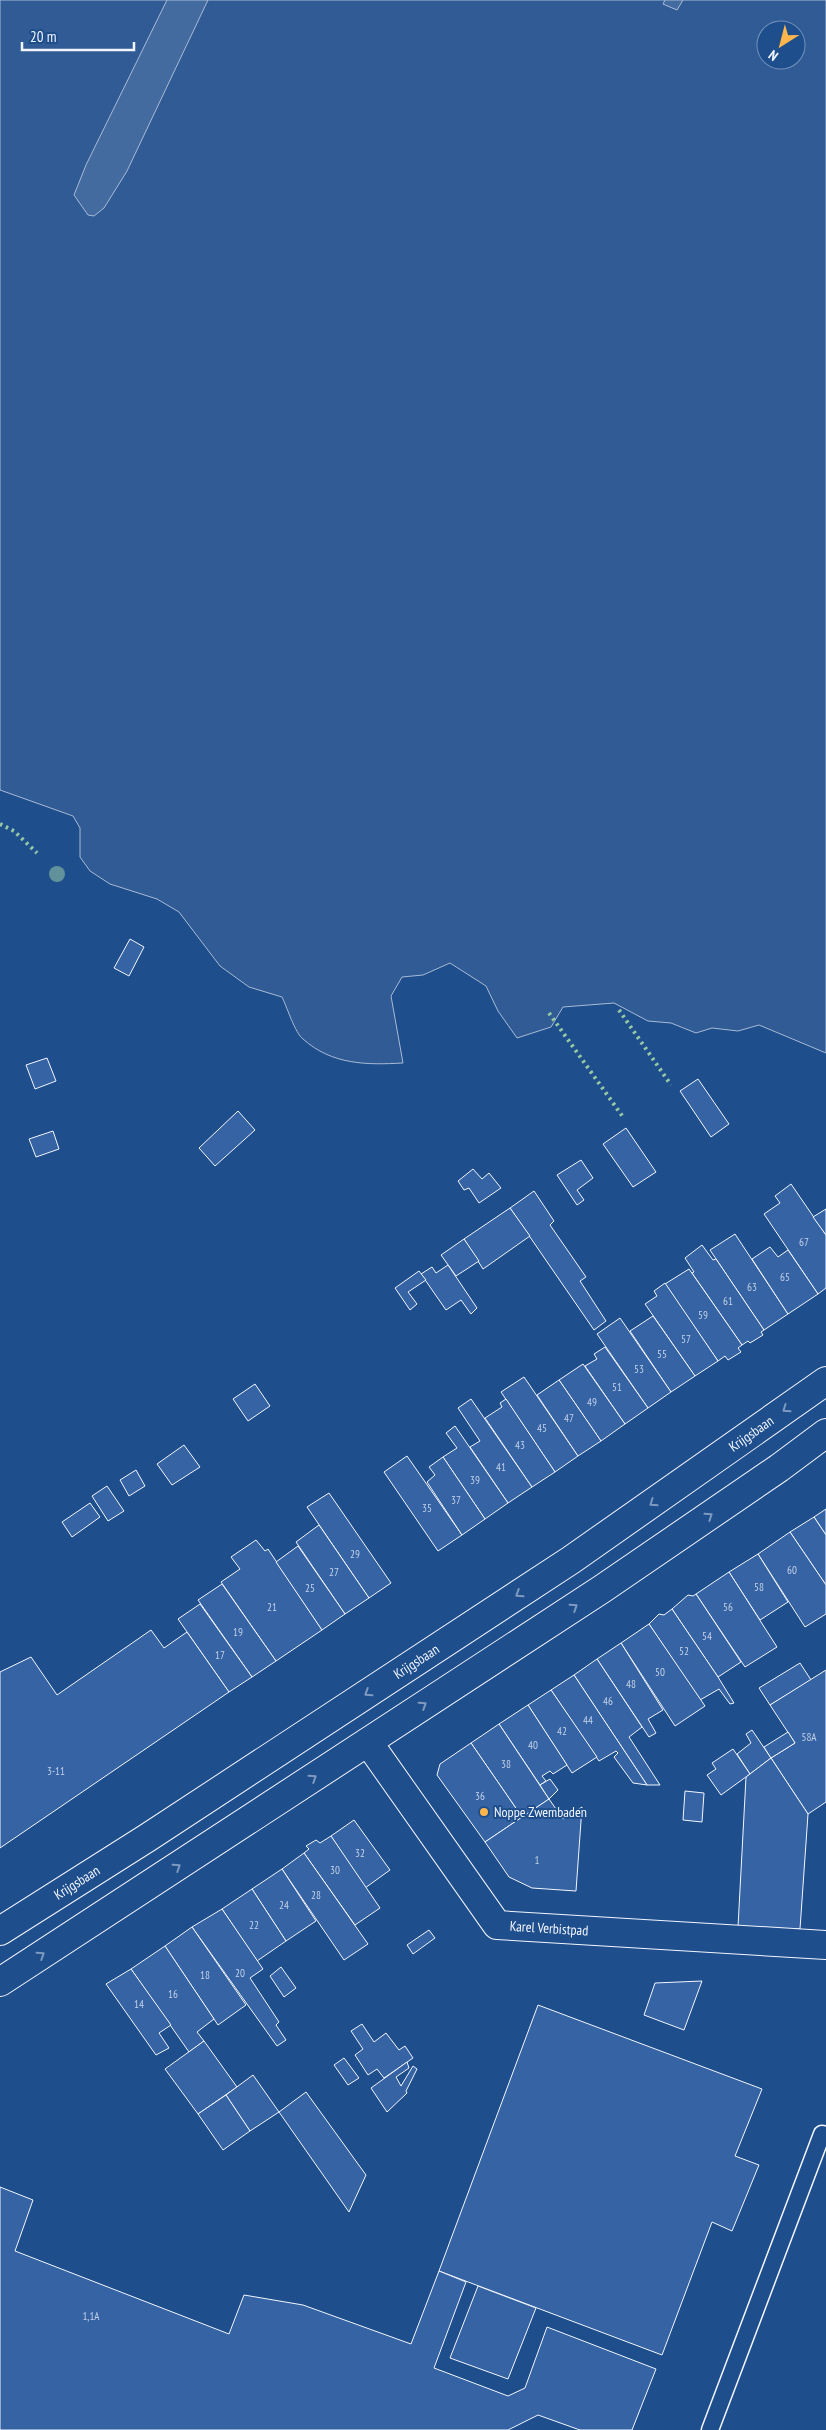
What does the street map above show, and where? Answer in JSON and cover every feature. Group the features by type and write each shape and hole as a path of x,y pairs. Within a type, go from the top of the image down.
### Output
{"main road":[{"name":"Krijgsbaan","path":"0,1931 29,1914 571,1560 826,1381"},
{"path":"0,1982 610,1583 779,1468 826,1433"},
{"name":"Karel Verbistpad","path":"368,1742 497,1925 826,1945"},
{"path":"0,1916 29,1914"}],"lane":[{"path":"710,2430 822,2134 826,2135"}],"shaded area":[{"path":"0,0 826,0 826,1053 759,1025 738,1031 712,1028 696,1033 671,1023 648,1021 614,1003 563,1007 551,1027 517,1038 498,1011 486,986 450,963 423,975 402,977 391,996 403,1063 376,1064 338,1059 314,1048 300,1036 282,997 249,987 220,966 179,912 157,899 110,884 90,871 80,857 80,828 73,816 0,790"},
{"path":"167,0 208,0 127,171 104,208 94,216 88,215 74,195 86,165"},
{"path":"665,0 683,0 677,10 663,4"}],"building":[{"path":"130,939 144,947 129,976 114,968"},
{"path":"47,1058 56,1081 35,1089 26,1065"},
{"path":"698,1079 729,1124 711,1137 680,1091"},
{"path":"238,1111 255,1130 215,1166 199,1148"},
{"path":"626,1128 656,1172 633,1187 603,1144"},
{"path":"53,1131 59,1149 36,1157 29,1139"},
{"path":"581,1160 593,1178 577,1190 584,1200 577,1205 557,1175"},
{"path":"473,1169 482,1179 489,1173 501,1188 479,1203 469,1188 464,1190 458,1181"},
{"path":"791,1184 826,1235 826,1288 818,1294 764,1214 780,1203 775,1196"},
{"path":"534,1191 554,1221 550,1225 586,1277 580,1281 606,1321 594,1330 510,1208"},
{"path":"510,1208 530,1236 483,1269 464,1239"},
{"path":"826,1209 826,1235 813,1217"},
{"path":"735,1234 788,1314 764,1330 710,1250"},
{"path":"464,1239 479,1261 456,1276 441,1255"},
{"path":"702,1245 713,1260 716,1259 764,1330 761,1332 763,1335 750,1343 748,1341 742,1345 692,1273 694,1272 685,1258"},
{"path":"770,1247 778,1257 788,1250 818,1294 788,1314 752,1259"},
{"path":"448,1265 477,1308 471,1314 461,1300 446,1310 421,1274 432,1267 436,1273"},
{"path":"689,1269 742,1345 738,1348 741,1352 728,1360 725,1356 718,1361 665,1284"},
{"path":"419,1271 426,1280 408,1292 417,1304 410,1310 395,1288"},
{"path":"665,1283 718,1361 695,1376 645,1304 657,1296 654,1291"},
{"path":"653,1316 695,1376 671,1392 630,1331"},
{"path":"620,1318 671,1392 648,1408 597,1334"},
{"path":"605,1347 648,1408 625,1424 585,1366 597,1359 594,1354"},
{"path":"583,1364 625,1424 601,1441 559,1380"},
{"path":"524,1377 578,1456 555,1472 501,1392"},
{"path":"559,1380 601,1441 578,1456 537,1395"},
{"path":"255,1384 270,1406 248,1421 233,1399"},
{"path":"471,1399 532,1487 508,1503 470,1447 480,1441 458,1408"},
{"path":"506,1399 555,1472 532,1487 485,1418 502,1407 500,1403"},
{"path":"455,1426 508,1503 485,1519 443,1457 457,1448 446,1433"},
{"path":"184,1445 200,1467 172,1485 157,1464"},
{"path":"407,1456 462,1535 438,1551 384,1472"},
{"path":"443,1457 485,1519 462,1535 427,1482 435,1475 429,1467"},
{"path":"136,1470 145,1486 129,1496 120,1480"},
{"path":"107,1486 124,1511 108,1521 92,1496"},
{"path":"329,1493 391,1583 369,1598 307,1507"},
{"path":"90,1503 100,1517 72,1537 62,1522"},
{"path":"826,1509 826,1535 814,1517"},
{"path":"814,1517 826,1535 826,1585 790,1532"},
{"path":"319,1525 369,1598 345,1614 296,1542"},
{"path":"790,1532 826,1585 826,1614 805,1627 758,1554"},
{"path":"256,1540 265,1551 268,1549 322,1630 276,1661 221,1582 240,1569 231,1557"},
{"path":"298,1546 345,1614 322,1630 276,1562"},
{"path":"758,1554 788,1602 760,1620 729,1572"},
{"path":"729,1572 777,1647 745,1667 696,1594"},
{"path":"222,1584 276,1661 252,1677 198,1600"},
{"path":"696,1594 741,1662 718,1677 672,1609 688,1595 693,1596"},
{"path":"200,1604 252,1677 229,1692 178,1619"},
{"path":"672,1609 734,1703 730,1704 719,1689 700,1700 649,1624 659,1614 664,1615"},
{"path":"649,1624 705,1706 675,1726 621,1643"},
{"path":"151,1630 164,1648 187,1632 229,1692 0,1848 0,1672 31,1657 57,1695"},
{"path":"621,1643 663,1710 648,1719 656,1733 649,1737 597,1659"},
{"path":"597,1659 642,1727 629,1737 660,1785 647,1785 574,1675"},
{"path":"800,1663 811,1680 770,1705 759,1688"},
{"path":"826,1670 826,1802 808,1814 771,1758 795,1743 770,1705"},
{"path":"574,1675 647,1785 633,1783 614,1757 618,1753 616,1751 599,1761 551,1690"},
{"path":"551,1690 597,1757 572,1773 528,1705"},
{"path":"528,1705 567,1765 553,1774 550,1771 542,1776 546,1781 540,1785 499,1724"},
{"path":"499,1724 549,1799 522,1817 471,1743"},
{"path":"752,1730 771,1758 750,1774 737,1754 751,1743 746,1734"},
{"path":"788,1732 795,1743 771,1758 764,1747"},
{"path":"471,1743 522,1817 485,1842 437,1775 440,1764"},
{"path":"733,1749 750,1774 721,1795 707,1775 716,1769 712,1763"},
{"path":"771,1758 808,1814 800,1929 738,1927 746,1777"},
{"path":"550,1779 558,1790 549,1799 540,1785"},
{"path":"685,1791 704,1793 702,1822 683,1820"},
{"path":"549,1799 563,1819 582,1807 576,1891 532,1888 509,1877 485,1842"},
{"path":"354,1820 390,1870 365,1888 331,1836"},
{"path":"331,1836 380,1908 355,1925 304,1853 309,1849 306,1846 316,1840 320,1843"},
{"path":"304,1853 368,1944 344,1960 282,1869"},
{"path":"282,1869 316,1921 286,1941 252,1889"},
{"path":"252,1889 286,1941 257,1961 222,1909"},
{"path":"222,1909 263,1969 250,1978 279,2022 276,2025 286,2040 277,2046 192,1927"},
{"path":"192,1927 246,2005 218,2025 165,1946"},
{"path":"429,1930 435,1938 413,1954 407,1945"},
{"path":"165,1946 214,2019 197,2032 204,2041 189,2052 131,1969"},
{"path":"281,1967 296,1988 284,1997 270,1976"},
{"path":"131,1969 171,2025 159,2033 169,2048 156,2055 106,1984"},
{"path":"702,1981 684,2030 644,2015 655,1983"},
{"path":"538,2005 762,2089 735,2156 759,2165 732,2231 712,2222 662,2355 439,2271"},
{"path":"362,2024 374,2042 386,2033 399,2050 405,2046 413,2058 384,2078 377,2069 368,2075 355,2055 363,2049 351,2031"},
{"path":"204,2041 237,2087 198,2114 165,2069"},
{"path":"344,2058 359,2078 348,2085 334,2065"},
{"path":"407,2062 409,2068 396,2077 401,2086 413,2066 417,2069 406,2091 407,2093 387,2112 371,2088"},
{"path":"253,2075 279,2112 250,2131 226,2095"},
{"path":"306,2092 366,2175 349,2212 279,2112"},
{"path":"226,2095 250,2131 223,2150 198,2114"},
{"path":"0,2187 33,2200 15,2251 229,2334 244,2295 303,2305 411,2344 439,2271 466,2282 434,2368 508,2396 525,2388 547,2327 656,2369 632,2430 580,2430 538,2415 508,2430 0,2430"},
{"path":"478,2286 536,2308 508,2379 450,2358"}],"hedge":[{"path":"0,824 14,831 37,853"},
{"path":"619,1010 671,1085"},
{"path":"549,1013 623,1117"}],"place":[{"name":"Noppe Zwembaden","path":"484,1812"}]}
